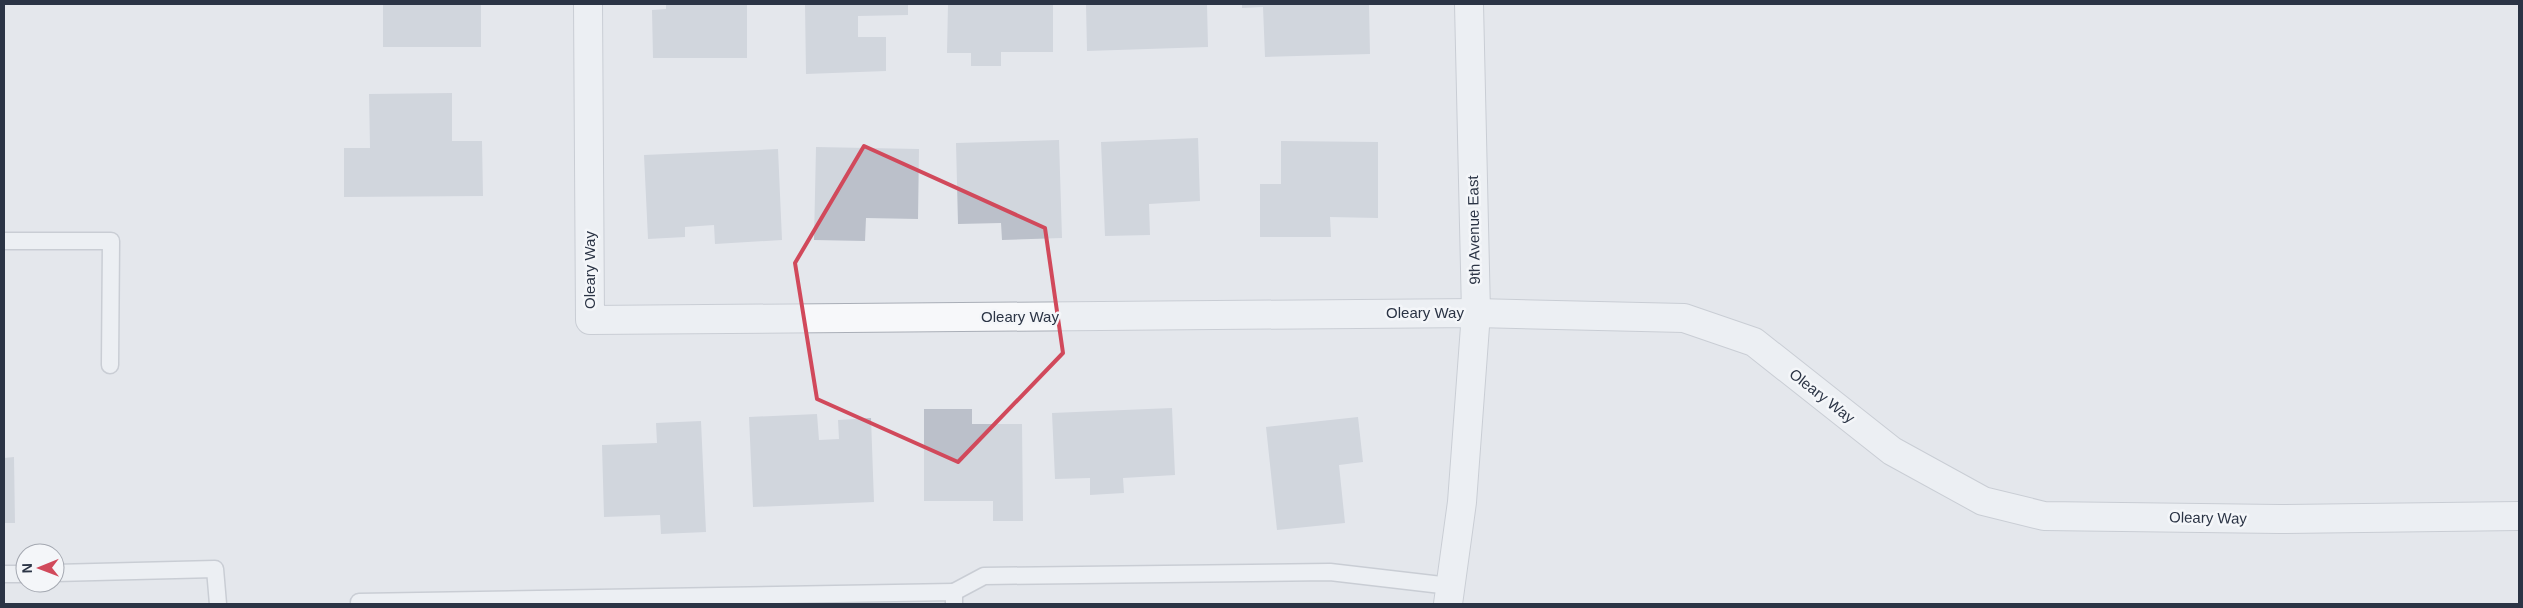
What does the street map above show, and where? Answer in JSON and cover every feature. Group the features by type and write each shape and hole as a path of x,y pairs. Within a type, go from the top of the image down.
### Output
{"street":[{"name":"Oleary Way","path":"588,4 590,320 1476,313 1684,318 1754,342 1892,451 1983,501 2044,516 2279,519 2519,516"},
{"name":"9th Avenue East","path":"1449,595 1462,502 1476,313 1469,4"}],"lane":[{"path":"4,241 111,241 110,365"},
{"path":"65,573 215,569 218,604"},
{"path":"359,602 954,598 984,576 1330,572 1449,595"}],"highlighted area":[{"path":"864,146 1045,228 1063,353 958,462 817,399 795,263"}],"green space":[{"path":"1330,602 1330,604 1151,604"}],"building":[{"path":"383,4 481,4 481,47 383,47"},
{"path":"666,4 747,4 747,58 653,58 652,10 666,9"},
{"path":"805,4 908,4 908,15 858,16 858,37 886,37 886,71 806,74"},
{"path":"948,4 1053,4 1053,52 1001,52 1001,66 971,66 971,53 947,53"},
{"path":"1086,4 1207,4 1208,47 1087,51"},
{"path":"1242,4 1369,4 1370,54 1265,57 1263,7 1242,8"},
{"path":"452,93 452,141 482,141 483,196 344,197 344,148 370,148 369,94"},
{"path":"1198,138 1200,201 1149,204 1150,235 1105,236 1101,142"},
{"path":"1059,140 1062,238 1002,240 1001,223 958,224 956,143"},
{"path":"1281,141 1378,142 1378,218 1330,217 1331,237 1260,237 1260,184 1281,184"},
{"path":"816,147 919,149 918,219 866,218 865,241 814,240"},
{"path":"778,149 782,240 715,244 714,225 685,227 685,237 648,239 644,155"},
{"path":"1172,408 1175,475 1123,478 1124,493 1090,495 1090,478 1055,479 1052,413"},
{"path":"924,409 972,409 972,424 1022,424 1023,521 993,521 993,501 924,501"},
{"path":"817,414 819,440 839,439 838,420 871,418 874,502 753,507 749,417"},
{"path":"1358,417 1363,462 1339,465 1345,523 1277,530 1266,427"},
{"path":"701,421 706,532 661,534 660,515 604,517 602,445 657,443 656,423"},
{"path":"14,457 15,523 4,523 4,458"}]}
